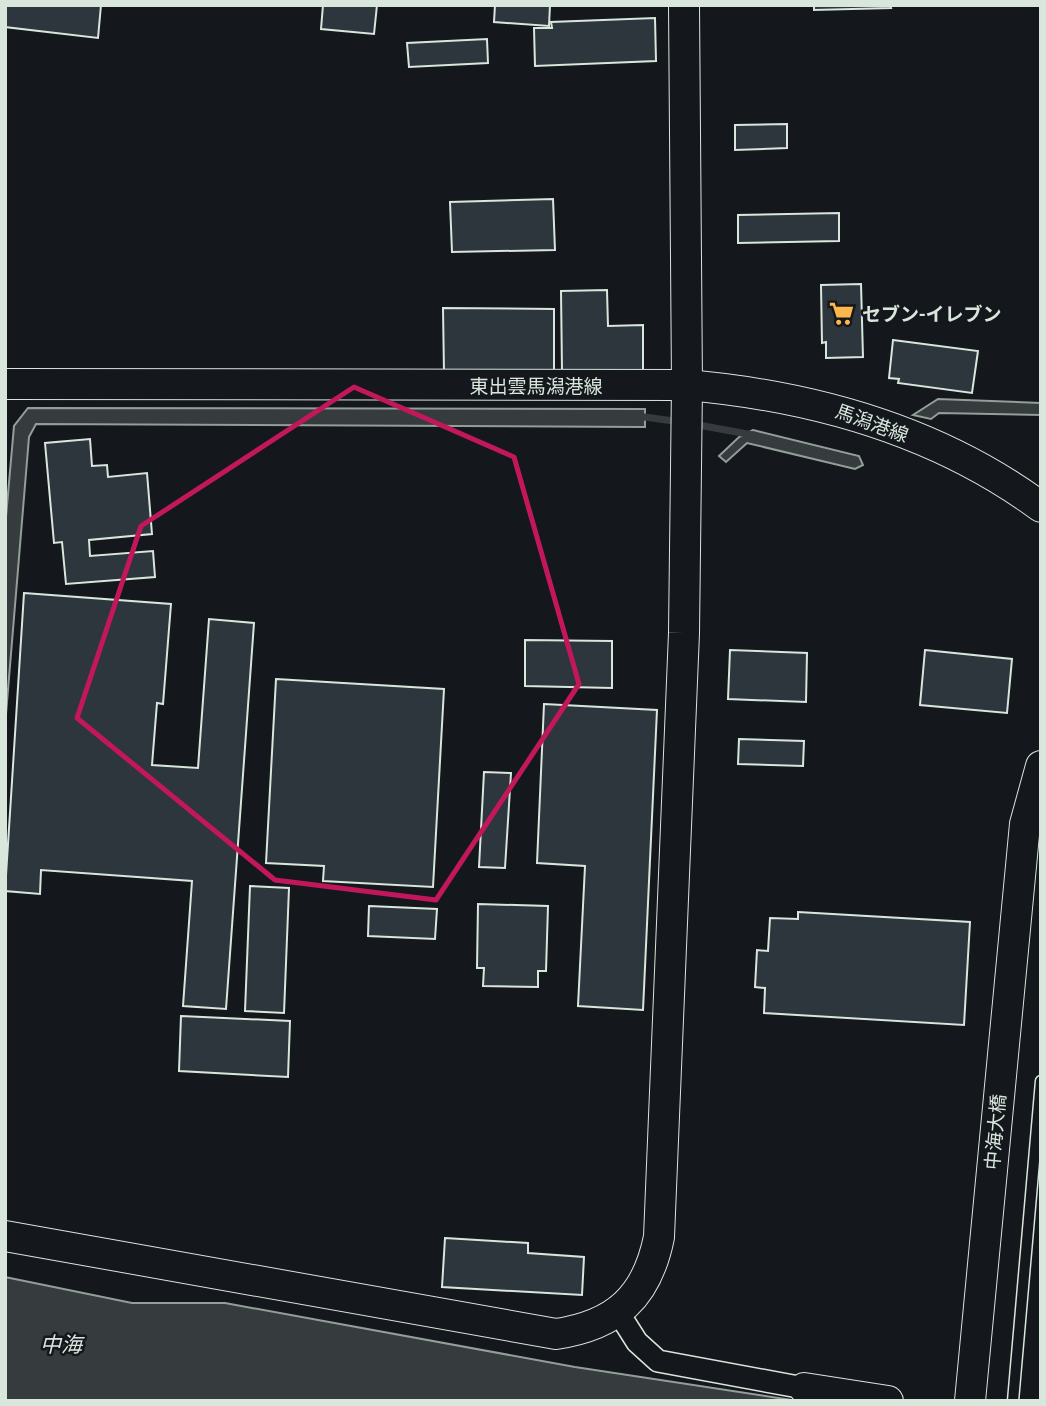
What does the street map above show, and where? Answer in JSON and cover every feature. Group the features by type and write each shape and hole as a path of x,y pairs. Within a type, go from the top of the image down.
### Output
{"street":[{"path":"5,1236 540,1333 573,1332 591,1327 630,1303 647,1276 659,1237 684,633 687,409 684,5"},
{"name":"東出雲馬潟港線","path":"5,384 687,409"},
{"name":"馬潟港線","path":"687,409 805,401 894,429 946,452 1022,493 1041,507"},
{"name":"中海大橋","path":"970,1401 1021,864 1031,796 1041,766"},
{"path":"618,1312 636,1342 658,1361 888,1401"}],"lane":[{"path":"1013,1401 1041,1081"}],"highlighted area":[{"path":"354,387 514,457 579,684 436,900 275,880 77,718 141,526"}],"water":[{"path":"938,399 1041,403 1041,415 939,413 931,419 913,415"},
{"path":"28,408 645,409 645,427 36,424 29,437 5,726 5,528 14,426"},
{"path":"753,430 859,456 863,465 855,469 747,443 726,462 719,456 739,437"},
{"name":"中海","path":"5,1277 132,1303 225,1303 575,1367 798,1401 5,1401"}],"building":[{"path":"5,5 101,5 98,38 5,27"},
{"path":"323,5 377,5 374,34 321,29"},
{"path":"495,5 550,5 549,26 494,22"},
{"path":"814,5 890,5 891,8 814,10"},
{"path":"655,18 656,61 535,66 534,28 552,28 551,22"},
{"path":"487,39 488,63 409,67 407,43"},
{"path":"787,124 787,148 735,150 735,125"},
{"path":"553,199 555,250 452,252 450,202"},
{"path":"839,213 839,241 738,243 738,215"},
{"name":"セブン-イレブン","path":"861,284 863,357 826,358 826,342 822,343 821,285"},
{"path":"607,290 608,326 643,325 643,370 562,371 561,291"},
{"path":"443,308 554,309 554,373 444,373"},
{"path":"893,340 978,351 972,393 898,383 899,379 889,378"},
{"path":"90,439 92,466 107,465 108,477 147,473 152,534 89,540 90,556 153,551 155,577 66,584 62,542 54,543 45,443"},
{"path":"24,593 171,604 163,704 157,703 152,765 198,768 209,619 254,623 226,1009 183,1006 192,881 41,870 40,894 5,891"},
{"path":"525,640 612,641 612,688 525,686"},
{"path":"730,650 807,653 806,702 728,699"},
{"path":"925,650 1012,659 1007,713 920,705"},
{"path":"276,679 444,689 433,887 323,881 324,866 266,863"},
{"path":"544,704 657,710 643,1010 578,1006 585,866 537,863"},
{"path":"739,739 804,741 803,766 738,764"},
{"path":"484,772 511,773 505,868 479,867"},
{"path":"250,886 289,888 284,1013 245,1011"},
{"path":"478,904 548,906 546,971 538,971 538,987 483,986 484,968 477,968"},
{"path":"369,906 437,909 435,939 368,936"},
{"path":"798,912 970,922 964,1025 764,1013 765,988 755,987 757,950 768,951 770,918 798,919"},
{"path":"181,1016 290,1021 288,1077 179,1071"},
{"path":"445,1238 528,1243 528,1253 584,1257 582,1295 442,1287"}],"waterway":[{"path":"637,416 681,422"},
{"path":"693,424 753,435"}],"place":[{"name":"セブン-イレブン","path":"842,314"}]}
